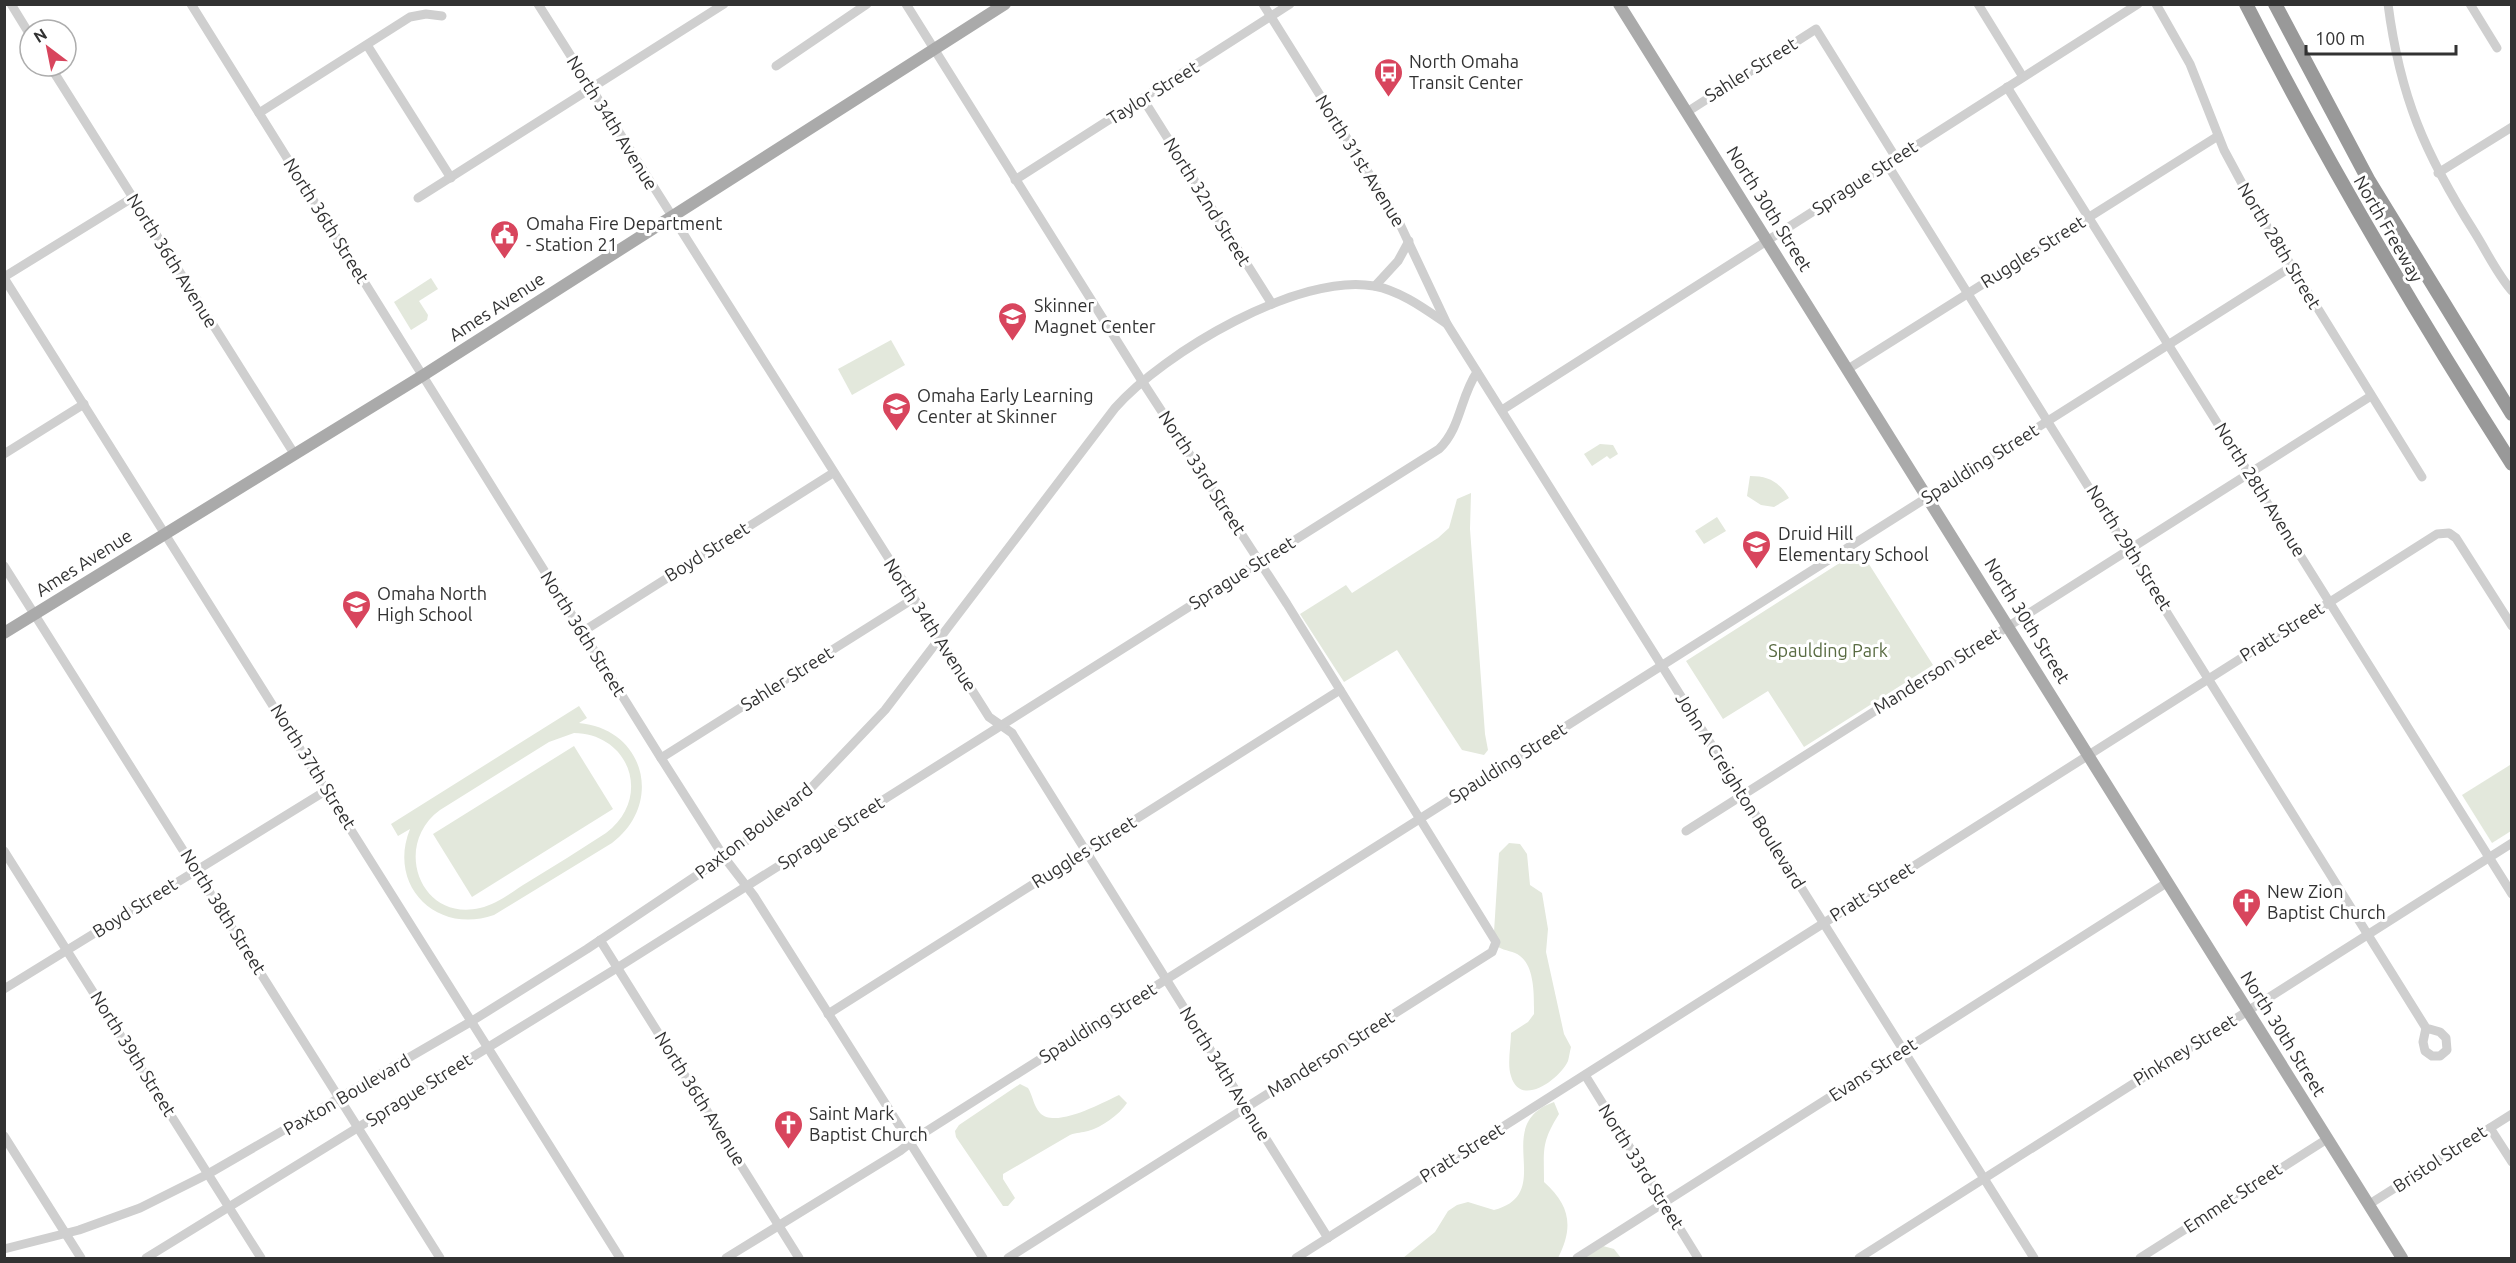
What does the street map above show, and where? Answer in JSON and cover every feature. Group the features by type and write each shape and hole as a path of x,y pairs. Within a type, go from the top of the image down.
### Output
{"highway":[{"name":"North Freeway","path":"2246,4 2358,216 2511,464"},
{"name":"North Freeway","path":"2275,4 2368,181 2511,414"}],"main road":[{"name":"Ames Avenue","path":"4,633 422,376 1005,4"},
{"name":"North 30th Street","path":"1619,4 2402,1258"}],"street":[{"path":"11,4 20,18"},
{"name":"North 36th Street","path":"191,4 661,758 983,1258"},
{"name":"North 34th Avenue","path":"538,4 989,717 1012,734 1328,1238"},
{"path":"418,198 724,4"},
{"path":"776,66 867,4"},
{"name":"North 33rd Street","path":"906,4 1142,381 1340,690 1496,942"},
{"name":"North 31st Avenue","path":"1263,4 1409,241 1447,324"},
{"name":"Taylor Street","path":"1015,180 1290,4"},
{"path":"1978,4 2023,77"},
{"name":"Sprague Street","path":"1502,410 2138,4"},
{"name":"North 28th Street","path":"2156,4 2194,74 2218,136 2252,202 2422,477"},
{"path":"2388,4 2396,57 2408,105 2438,173 2511,291"},
{"path":"2470,4 2497,48"},
{"path":"259,113 410,17 426,14 442,16"},
{"name":"Sahler Street","path":"1687,112 1816,29 1896,158"},
{"path":"367,45 450,178"},
{"name":"North 36th Avenue","path":"57,78 295,455"},
{"name":"North 28th Avenue","path":"2007,87 2511,894"},
{"name":"North 32nd Street","path":"1143,99 1272,304"},
{"path":"2438,173 2511,127"},
{"name":"Ruggles Street","path":"1848,369 2218,136"},
{"name":"North 29th Street","path":"1887,164 2130,549 2426,1028"},
{"path":"4,278 132,198"},
{"path":"1375,286 1398,261 1409,241"},
{"name":"Spaulding Street","path":"726,1258 2292,267"},
{"name":"North 37th Street","path":"4,278 167,533 620,1258"},
{"name":"Paxton Boulevard","path":"4,1249 66,1234 140,1208 208,1174 472,1021 600,940 724,857 784,812 836,764 885,710 1103,424 1142,381 1180,353 1272,304 1322,288 1375,286 1411,300 1447,324"},
{"name":"John A Creighton Boulevard","path":"1447,324 2034,1258"},
{"name":"Sprague Street","path":"146,1258 617,968 1439,449 1451,436 1466,390 1477,372"},
{"name":"Manderson Street","path":"1686,831 2371,396"},
{"path":"4,454 84,404"},
{"name":"Boyd Street","path":"582,632 833,473"},
{"name":"Pratt Street","path":"1296,1258 2433,536 2449,533 2458,540 2511,626"},
{"name":"North 38th Street","path":"4,566 440,1258"},
{"name":"Sahler Street","path":"661,758 913,599"},
{"name":"Ruggles Street","path":"828,1014 1340,690"},
{"name":"Boyd Street","path":"4,989 327,790"},
{"name":"Pinkney Street","path":"1859,1258 2511,843"},
{"name":"North 39th Street","path":"4,851 261,1258"},
{"name":"Evans Street","path":"1577,1258 2168,882"},
{"name":"North 36th Avenue","path":"600,940 799,1258"},
{"name":"Manderson Street","path":"1008,1258 1492,952 1496,942"},
{"name":"North 33rd Street","path":"1585,1075 1698,1258"},
{"name":"Bristol Street","path":"2368,1205 2511,1114"},
{"path":"2490,1128 2511,1162"},
{"path":"4,1136 81,1258"},
{"name":"Emmet Street","path":"2140,1258 2327,1138"}],"green space":[{"path":"431,278 438,289 419,301 428,315 427,320 411,330 394,302"},
{"path":"891,340 905,365 852,395 838,369"},
{"path":"1600,444 1613,445 1618,454 1610,459 1607,456 1592,466 1584,454"},
{"path":"1750,476 1773,481 1789,498 1774,507 1761,505 1747,496"},
{"path":"1471,493 1470,529 1488,750 1484,755 1462,750 1397,650 1344,682 1300,614 1346,585 1352,593 1438,538 1449,528 1457,499"},
{"path":"1717,517 1726,531 1704,544 1695,531"},
{"name":"Spaulding Park","path":"1860,550 1933,665 1804,747 1768,691 1723,719 1686,661"},
{"path":"579,706 587,718 579,723 602,728 619,739 632,753 640,771 642,789 638,809 628,827 612,843 494,915 473,919 454,918 436,912 422,901 411,887 405,869 405,850 410,829 398,836 391,824","holes":["574,733 594,736 610,744 621,756 629,771 631,787 628,803 620,819 606,833 487,906 459,909 442,904 428,892 420,877 416,860 418,842 425,825 440,810 549,742"]},
{"path":"574,746 613,809 472,897 433,834"},
{"path":"2510,765 2511,831 2492,843 2462,795"},
{"path":"1509,843 1520,844 1527,854 1530,885 1542,893 1548,929 1546,952 1564,1034 1571,1047 1568,1061 1557,1076 1540,1088 1531,1090 1522,1090 1516,1085 1511,1076 1509,1061 1511,1033 1528,1022 1534,1014 1531,975 1529,967 1520,956 1498,947 1494,932 1499,853"},
{"path":"1020,1084 1028,1088 1038,1110 1047,1117 1056,1118 1079,1113 1119,1095 1127,1103 1120,1112 1104,1124 1070,1135 1003,1174 1003,1179 1015,1198 1008,1206 1003,1206 956,1137 955,1131 959,1125"},
{"path":"1554,1102 1559,1114 1546,1140 1544,1182 1559,1199 1567,1217 1566,1236 1558,1258 1403,1258 1435,1232 1448,1211 1457,1205 1468,1202 1494,1210 1512,1201 1521,1189 1524,1174 1523,1142 1526,1126 1535,1113"},
{"path":"1603,1246 1614,1249 1621,1258 1581,1258"}],"place":[{"name":"North Omaha Transit Center","path":"1388,98"},
{"name":"Omaha Fire Department - Station 21","path":"505,260"},
{"name":"Skinner Magnet Center","path":"1013,342"},
{"name":"Omaha Early Learning Center at Skinner","path":"896,432"},
{"name":"Druid Hill Elementary School","path":"1757,570"},
{"name":"Omaha North High School","path":"356,630"},
{"name":"New Zion Baptist Church","path":"2246,928"},
{"name":"Saint Mark Baptist Church","path":"788,1150"}]}
